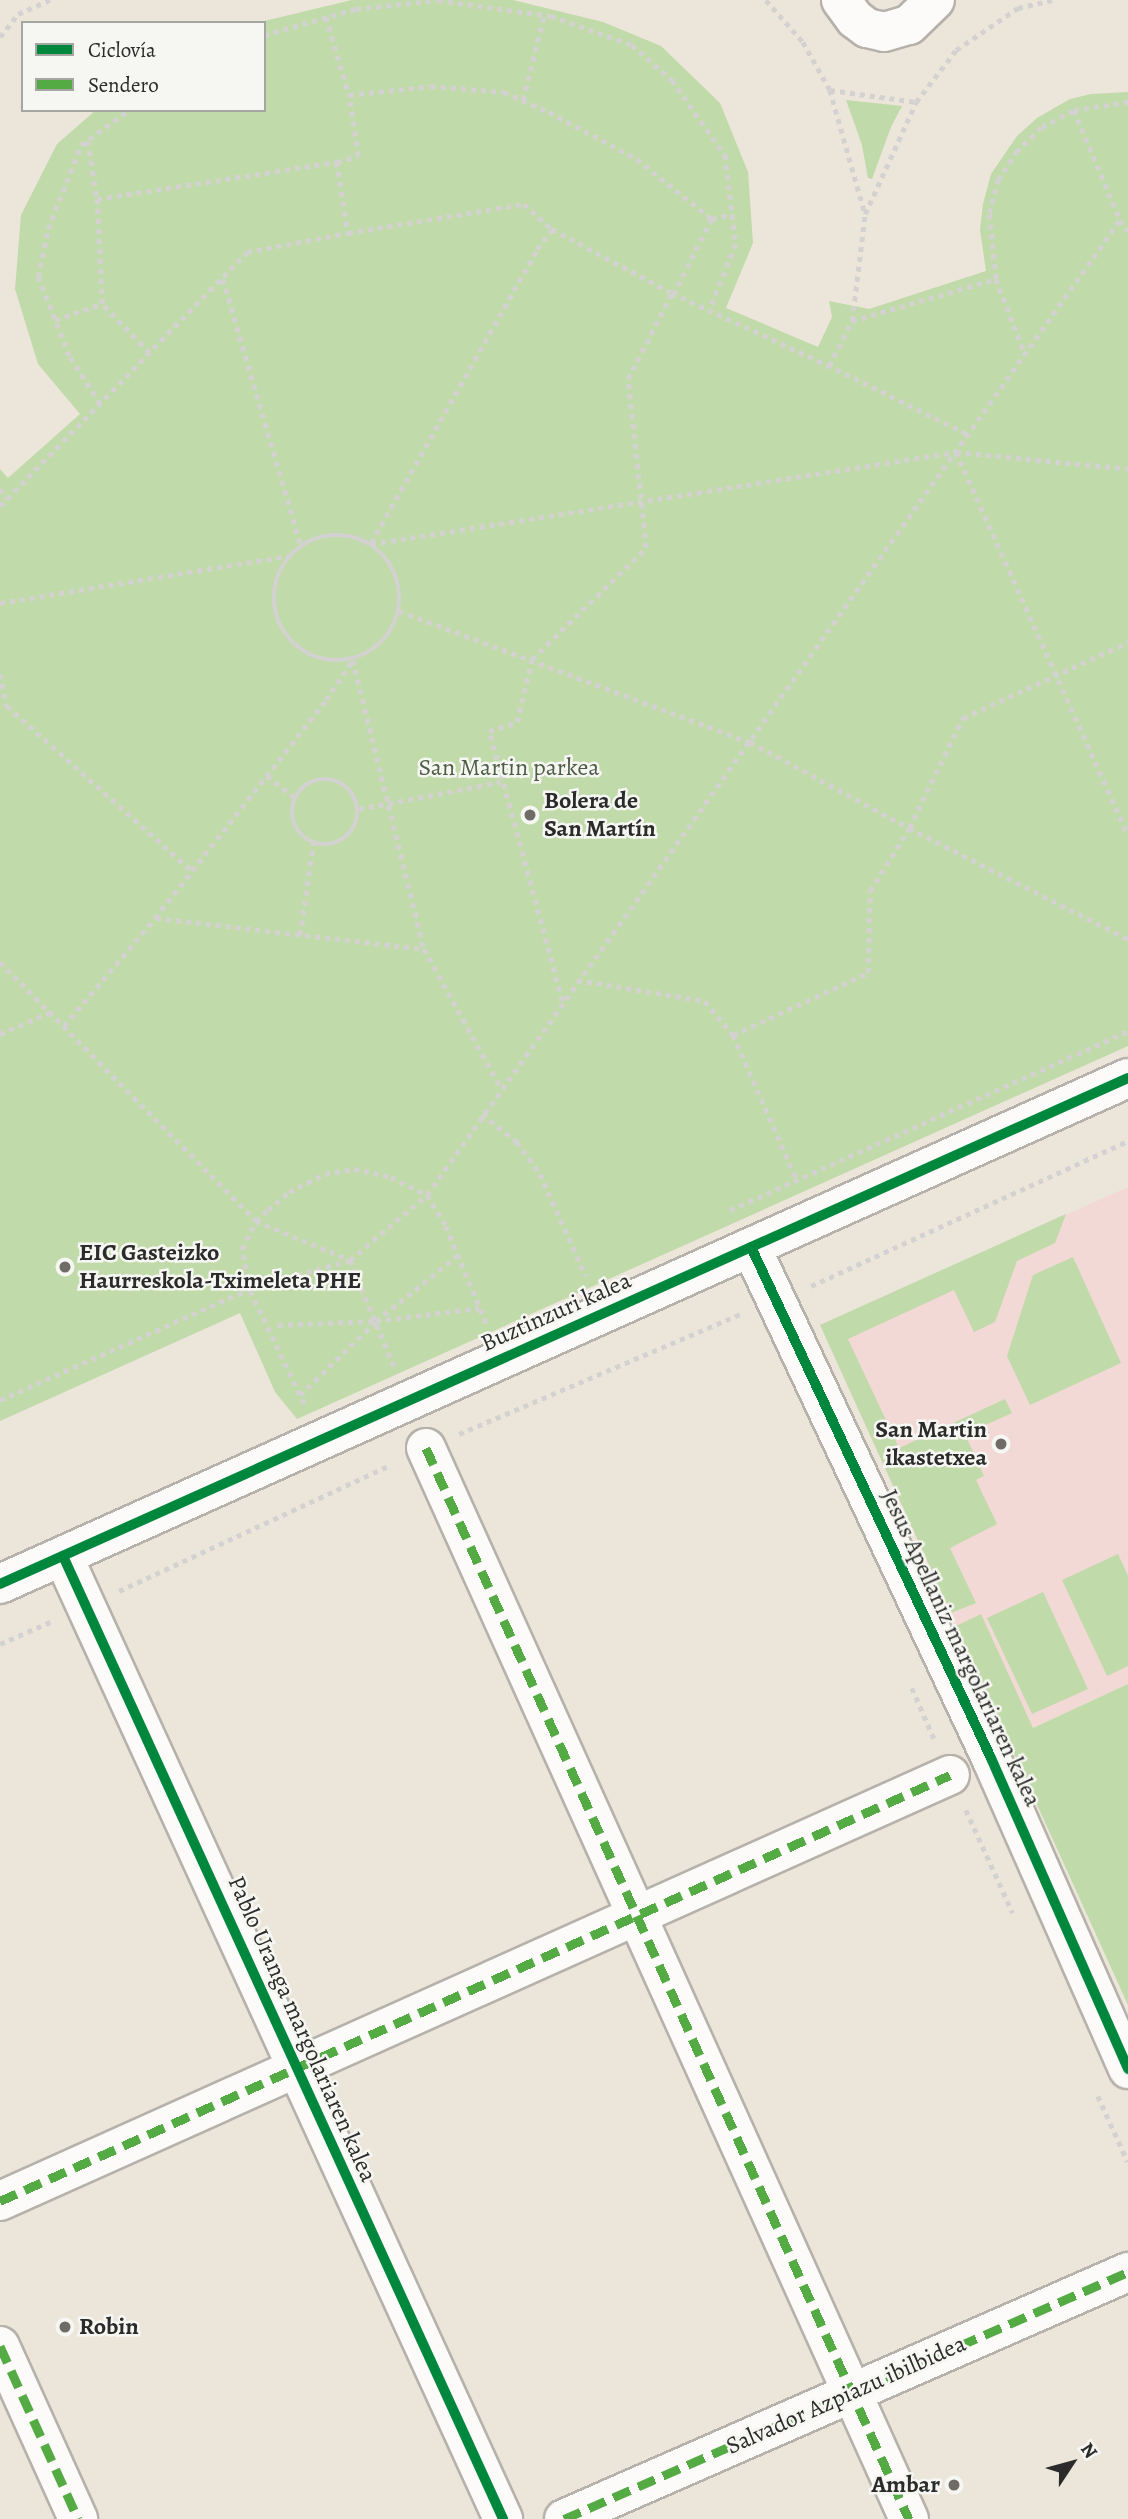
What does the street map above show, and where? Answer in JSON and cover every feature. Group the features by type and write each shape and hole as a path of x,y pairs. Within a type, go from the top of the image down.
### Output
{"street":[{"path":"841,0 861,23 884,32 909,25 935,0"},
{"name":"Buztinzuri kalea","path":"0,1584 1128,1078"},
{"name":"Jesus Apellaniz margolariaren kalea","path":"751,1247 991,1758 1128,2070"},
{"path":"426,1448 640,1916 909,2519"},
{"name":"Pablo Uranga margolariaren kalea","path":"63,1556 503,2519"},
{"path":"0,2201 950,1775"},
{"name":"Salvador Azpiazu ibilbidea","path":"564,2519 1128,2272"},
{"path":"0,2346 78,2519"}],"path":[{"path":"1,33 18,14 50,0"},
{"path":"266,34 356,9 438,0 544,15 632,46 673,80 725,155 736,244 710,309"},
{"path":"766,0 803,42 830,90 865,214"},
{"path":"829,366 852,321 865,214 916,102 956,50 1018,8 1053,0"},
{"path":"523,100 544,15"},
{"path":"97,199 337,163 358,156 349,95 326,17"},
{"path":"349,95 430,86 504,92 637,159 712,219"},
{"path":"830,90 916,102"},
{"path":"1024,354 996,279 989,213 998,180 1016,152 1042,127 1074,110 1128,102"},
{"path":"1074,110 1120,220 1128,231"},
{"path":"100,404 69,356 38,277 48,229 81,145 126,112"},
{"path":"88,140 97,199 102,304 149,353"},
{"path":"337,163 348,233"},
{"path":"0,506 223,279 247,251 524,204 552,229 673,293 966,434"},
{"path":"562,1002 489,731 517,722 532,659 646,548 628,379 712,219 732,214"},
{"path":"0,1400 249,1289 350,1260 427,1195 500,1088 750,742 1120,220"},
{"path":"371,544 537,249 552,229"},
{"path":"223,279 300,545"},
{"path":"852,321 996,279"},
{"path":"55,320 102,304"},
{"path":"371,544 956,452 1128,469"},
{"path":"956,452 1054,675 1128,834"},
{"path":"0,489 7,499"},
{"path":"0,496 7,499"},
{"path":"348,535 371,544 385,557 395,574 400,592 399,611 390,633 374,650 353,660 326,661 301,652 282,632 273,607 275,580 288,556 300,545 323,536 348,535"},
{"path":"0,603 288,556"},
{"path":"399,611 750,742 909,828 1128,939"},
{"path":"733,1035 868,973 870,891 909,828 963,718 1128,642"},
{"path":"64,1026 155,918 326,700 353,660"},
{"path":"353,660 424,949 500,1088"},
{"path":"0,674 7,706 192,871"},
{"path":"0,712 7,706"},
{"path":"266,776 293,797"},
{"path":"331,777 350,788 359,809 356,825 346,839 330,846 313,844 298,833 290,816 293,797 308,781 331,777"},
{"path":"359,809 500,782"},
{"path":"300,935 313,844"},
{"path":"155,918 424,949"},
{"path":"0,962 256,1221 350,1260 394,1368"},
{"path":"577,980 705,1001 733,1035 797,1180"},
{"path":"0,1034 51,1012"},
{"path":"482,1114 517,1142 540,1174 586,1276"},
{"path":"799,1292 1128,1142"},
{"path":"304,1404 249,1289 242,1249 256,1221 289,1192 325,1174 354,1169 391,1177 427,1195 458,1255 487,1326"},
{"path":"300,1395 376,1321 458,1255"},
{"path":"278,1325 376,1321 479,1308"}],"shaded area":[{"name":"San Martin ikastetxea","path":"1128,1187 1128,1684 1007,1740 820,1325"}],"green space":[{"name":"San Martin parkea","path":"352,0 513,0 603,22 661,46 720,103 748,172 753,243 726,308 818,347 832,317 829,301 869,309 986,271 980,230 983,204 991,174 1017,136 1037,118 1070,99 1091,94 1128,92 1128,1046 297,1419 275,1392 240,1313 0,1421 0,469 8,478 80,414 38,364 15,289 21,215 57,144 94,112 266,112 264,21"},
{"path":"846,100 902,106 891,127 872,179 868,178 862,145"},
{"path":"1066,1214 1055,1243 1017,1261 995,1322 974,1332 954,1290 848,1339 899,1448 1005,1399 1012,1413 965,1434 984,1476 976,1480 997,1524 950,1548 976,1603 951,1613 820,1325"},
{"path":"1073,1257 1121,1363 1030,1405 1007,1356 1033,1275"},
{"path":"1118,1554 1128,1576 1128,1666 1107,1676 1062,1580"},
{"path":"1043,1592 1088,1689 1032,1714 987,1618"},
{"path":"981,1614 1033,1728 1128,1684 1128,2005 956,1626"}],"marked path":[{"path":"426,1448 909,2519"},
{"path":"0,2201 950,1775"},
{"path":"564,2519 1128,2272"},
{"path":"0,2346 78,2519"}],"cycle path":[{"path":"0,1584 1128,1078"},
{"path":"751,1247 991,1758 1128,2069"},
{"path":"63,1556 503,2519"}],"place":[{"name":"Bolera de San Martín","path":"530,815"},
{"name":"EIC Gasteizko Haurreskola-Tximeleta PHE","path":"65,1267"},
{"name":"San Martin ikastetxea","path":"1001,1444"},
{"name":"Robin","path":"65,2327"},
{"name":"Ambar","path":"954,2485"}]}
